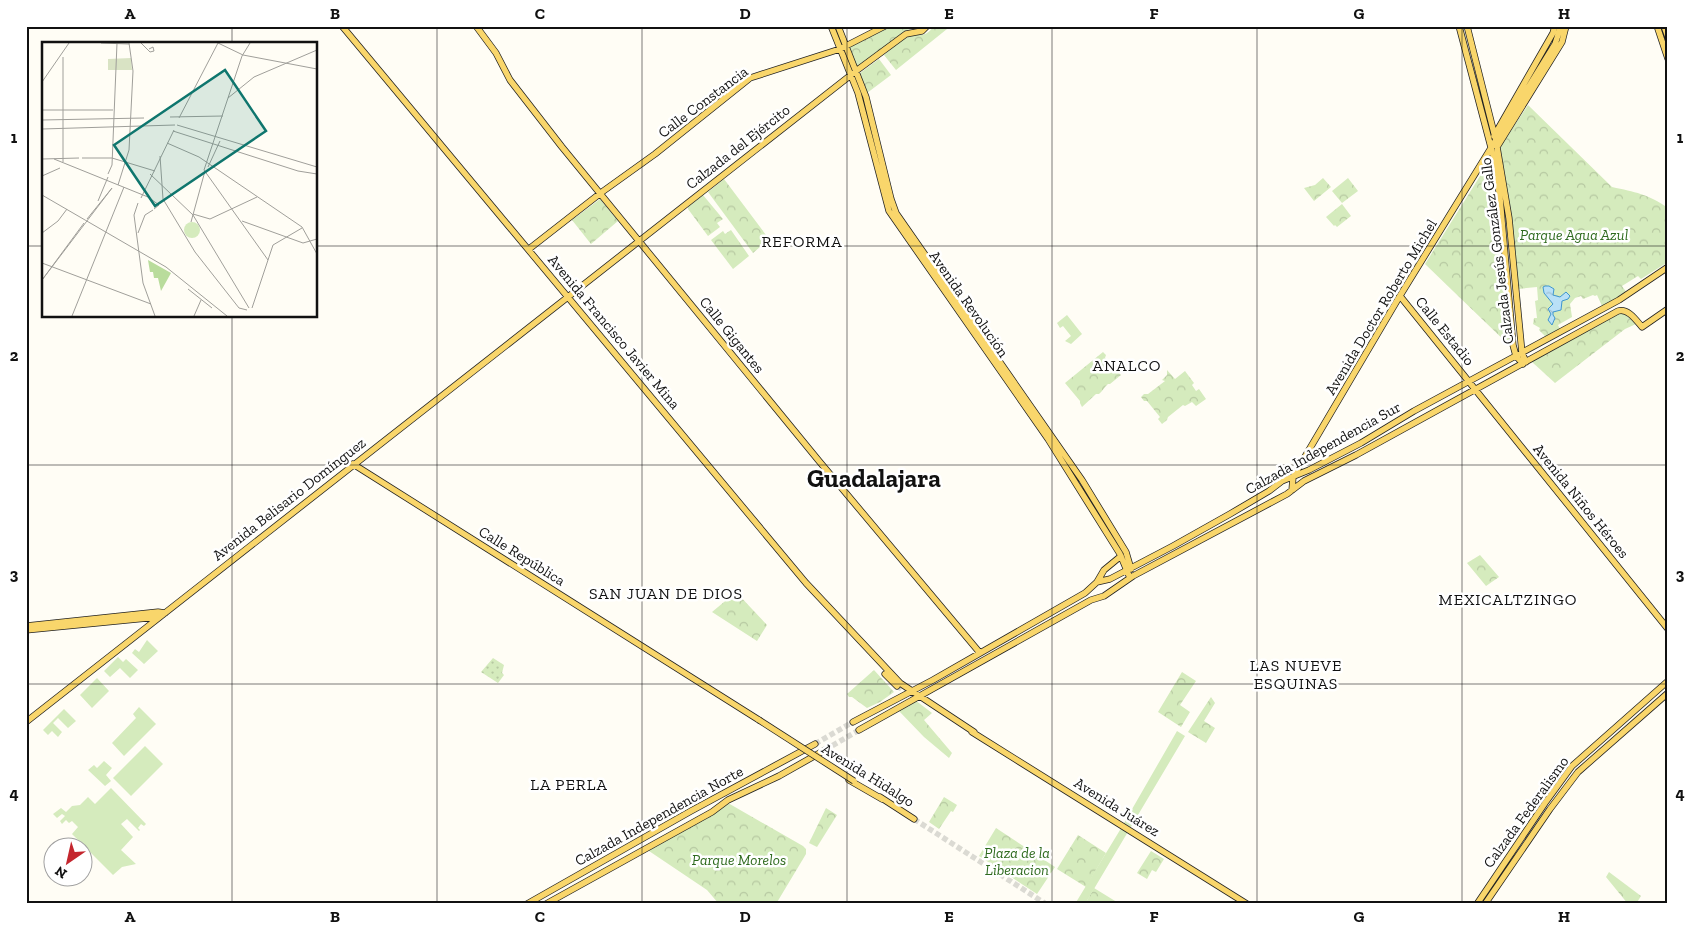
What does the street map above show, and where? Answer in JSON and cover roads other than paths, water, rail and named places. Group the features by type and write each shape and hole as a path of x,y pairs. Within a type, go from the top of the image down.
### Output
{"main road":[{"name":"Avenida Francisco Javier Mina","path":"342,26 806,583 869,652 910,691"},
{"name":"Calle Gigantes","path":"476,26 488,37 510,80 638,241 980,653"},
{"name":"Avenida Revolución","path":"831,26 866,97 896,213 1077,472 1126,552 1128,569"},
{"name":"Avenida Revolución","path":"838,26 843,48"},
{"name":"Calle Constancia","path":"529,250 655,154 750,78 843,48 885,26"},
{"name":"Calzada del Ejército","path":"567,296 853,73 906,34 922,31 927,26"},
{"name":"Calzada Jesús González Gallo","path":"1459,26 1495,143 1513,345 1519,354"},
{"name":"Calzada Jesús González Gallo","path":"1466,26 1495,143 1509,218 1519,354"},
{"name":"Avenida Doctor Roberto Michel","path":"1293,477 1400,296 1495,143 1548,53 1548,41 1555,26"},
{"name":"Avenida Doctor Roberto Michel","path":"1557,45 1562,26"},
{"name":"Avenida Doctor Roberto Michel","path":"1495,143 1527,83 1548,53 1557,45 1566,26"},
{"path":"1657,26 1668,60"},
{"path":"1664,26 1668,37"},
{"path":"1548,41 1557,45"},
{"name":"Avenida Revolución","path":"853,73 889,211 1048,439 1121,556 1131,577"},
{"name":"Calzada Independencia Sur","path":"910,691 1085,593 1097,582 1110,579 1230,514 1282,481 1361,443 1414,411 1627,296 1668,267"},
{"name":"Avenida Belisario Domínguez","path":"26,722 567,296"},
{"name":"Calle Estadio","path":"1400,296 1475,389"},
{"name":"Calzada Independencia Sur","path":"919,698 1090,600 1104,596 1131,577 1155,566 1292,490 1304,481 1356,455 1618,311 1626,311 1642,327 1668,310"},
{"path":"1519,354 1524,363"},
{"name":"Avenida Niños Héroes","path":"1475,389 1668,629"},
{"name":"Calle República","path":"353,464 808,753"},
{"path":"1292,490 1293,477"},
{"path":"1097,582 1104,570 1121,556"},
{"path":"26,626 158,612 165,613"},
{"path":"26,630 159,617"},
{"name":"Avenida Francisco Javier Mina","path":"869,652 883,671 898,686"},
{"name":"Calzada Federalismo","path":"1476,904 1570,768 1668,681"},
{"path":"854,722 910,691"},
{"name":"Avenida Juárez","path":"910,691 1247,904"},
{"name":"Calzada Federalismo","path":"1485,904 1550,809 1578,772 1668,692"},
{"path":"858,730 919,698"},
{"path":"808,753 815,744"},
{"path":"808,753 825,750"},
{"path":"808,753 882,799"},
{"name":"Avenida Hidalgo","path":"808,753 914,819"},
{"name":"Calzada Independencia Norte","path":"527,904 691,811 808,753"},
{"name":"Calzada Independencia Norte","path":"546,904 712,812 728,800 779,776 808,753"},
{"path":"1549,806 1550,800 1570,768"}],"water":[{"path":"1543,287 1554,289 1553,295 1560,297 1566,292 1570,296 1562,301 1561,310 1553,312 1555,318 1552,325 1548,320 1551,314 1548,309 1553,304 1544,293"}],"tunnel":[{"path":"897,686 918,700"},
{"path":"815,744 853,722"},
{"path":"825,750 859,730"},
{"path":"914,819 1046,904"}],"district":[{"name":"REFORMA","path":"802,241"},
{"name":"ANALCO","path":"1127,365"},
{"name":"Guadalajara","path":"874,478"},
{"name":"SAN JUAN DE DIOS","path":"666,593"},
{"name":"MEXICALTZINGO","path":"1508,599"},
{"name":"LAS NUEVE ESQUINAS","path":"1296,674"},
{"name":"LA PERLA","path":"569,784"}],"park label":[{"name":"Parque Agua Azul","path":"1574,235"},
{"name":"Parque Morelos","path":"739,860"},
{"name":"Plaza de la Liberacion","path":"1017,862"}]}
